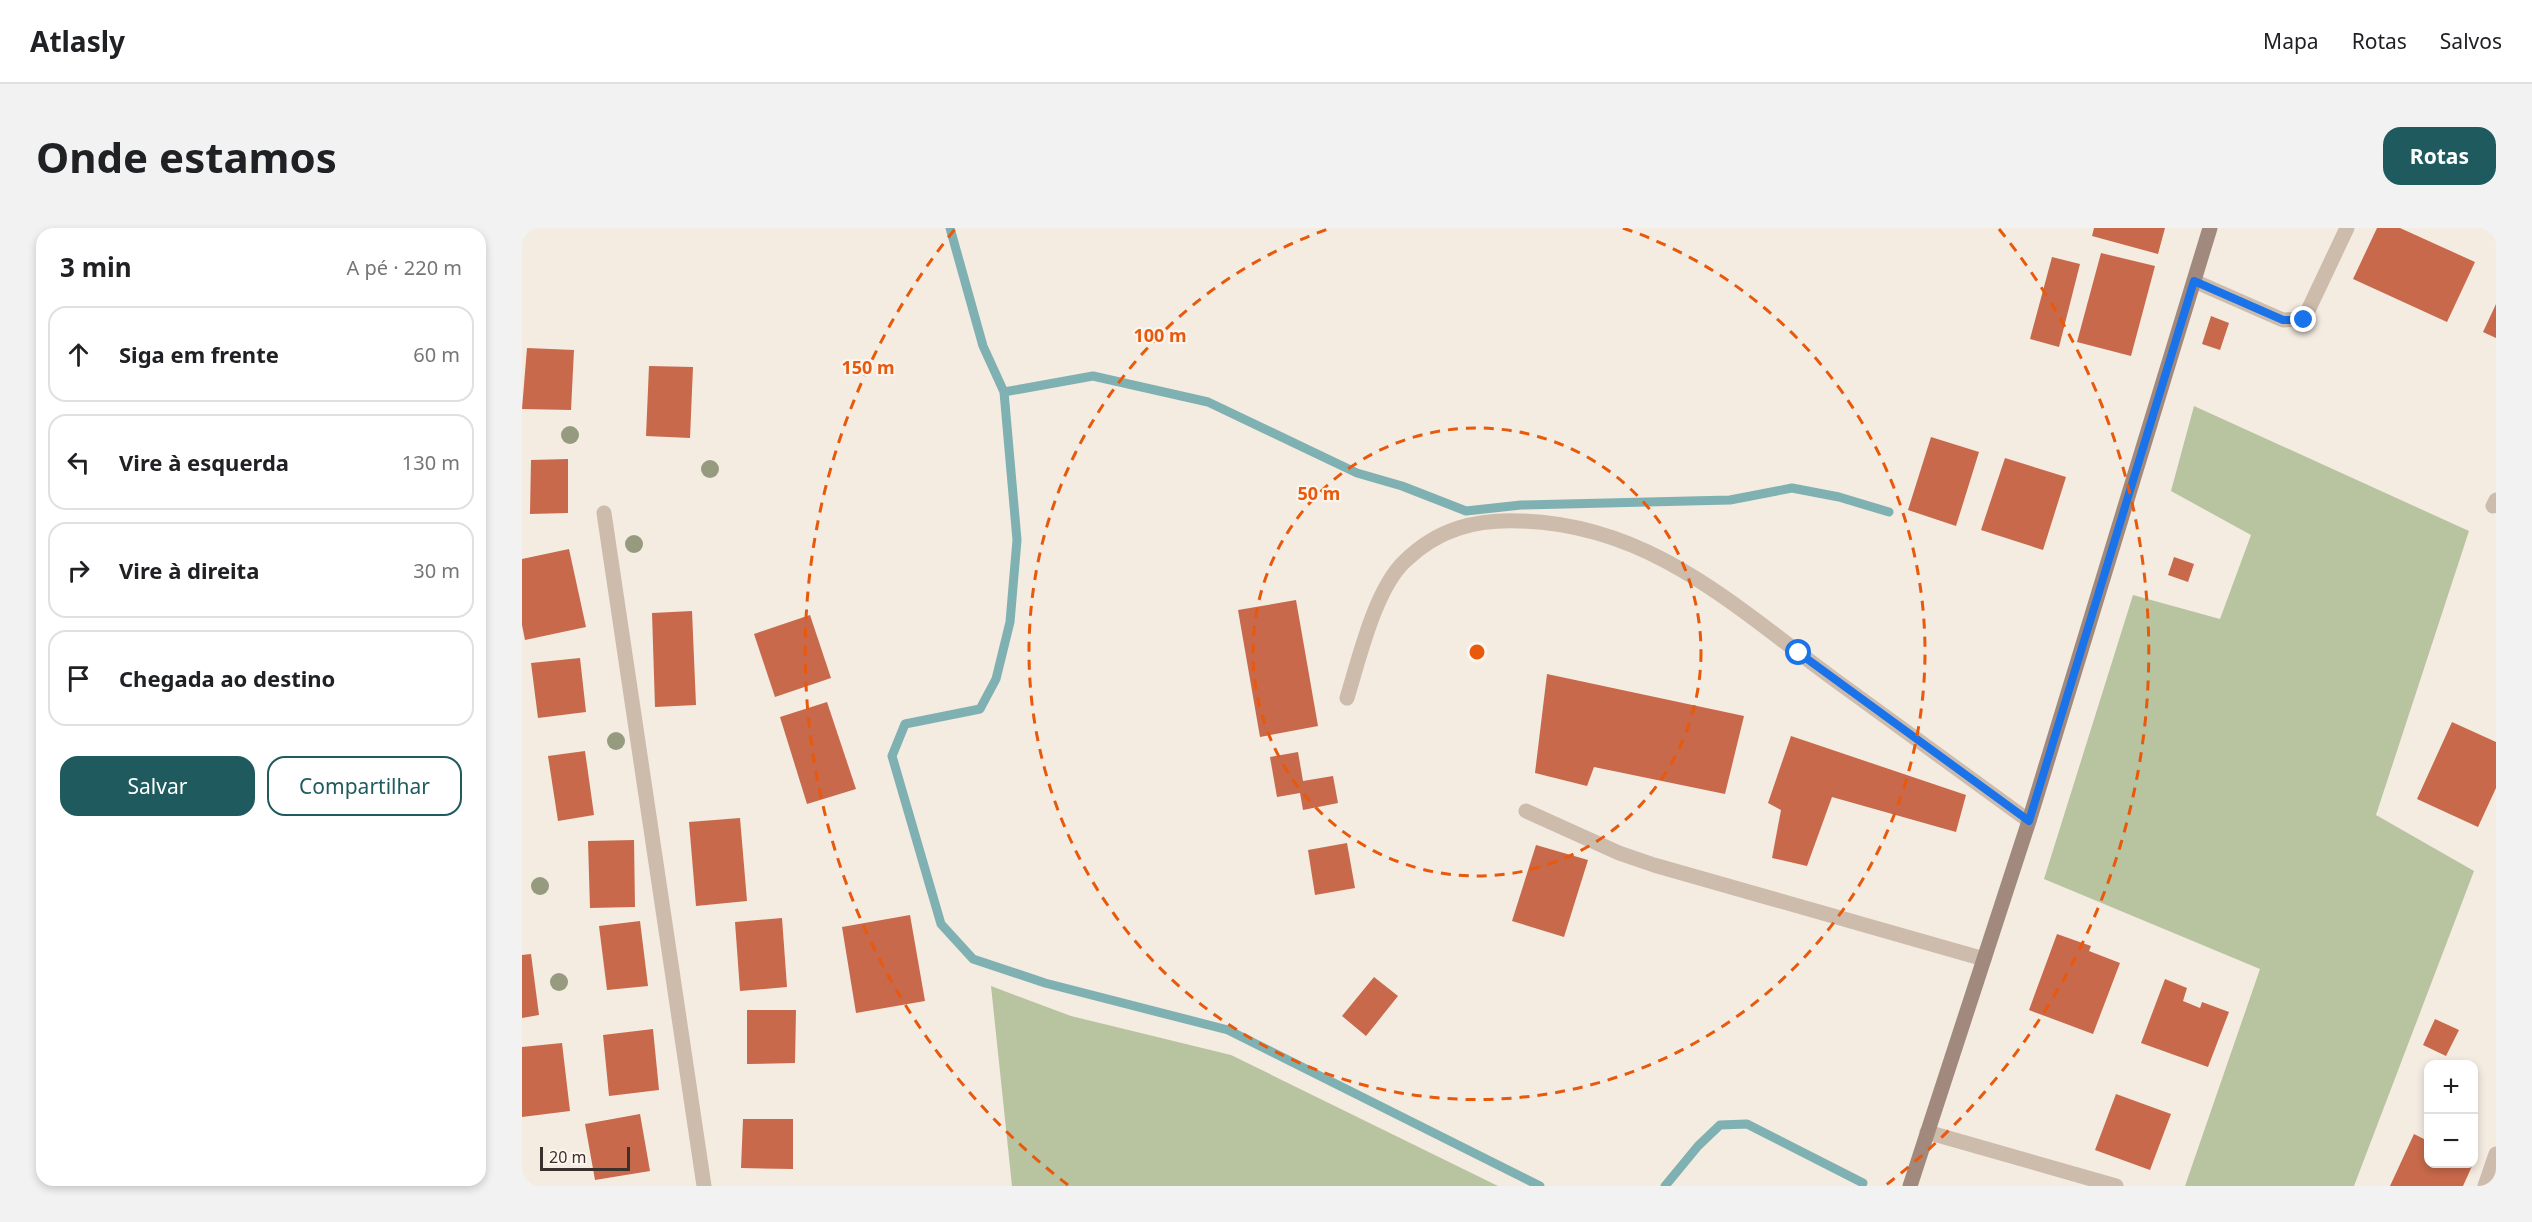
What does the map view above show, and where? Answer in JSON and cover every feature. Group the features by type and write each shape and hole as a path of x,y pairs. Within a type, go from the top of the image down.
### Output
{"main road":[{"path":"1910,1186 2029,821 2210,228"}],"street":[{"path":"2194,281 2283,320 2304,320 2347,228"},
{"path":"604,513 704,1186"},
{"path":"1347,698 1378,604 1403,562 1435,537 1462,525 1493,520 1556,522 1611,535 1680,568 1738,604 1799,653 2029,821"},
{"path":"1526,812 1619,853 1654,865 1984,959"},
{"path":"1927,1132 2116,1186"},
{"path":"2485,1186 2496,1154"}],"green space":[{"path":"2194,406 2469,531 2376,815 2474,871 2354,1186 2185,1186 2260,969 2044,879 2133,595 2220,619 2251,535 2171,491"},
{"path":"991,986 1071,1016 1231,1055 1498,1186 1012,1186"}],"building":[{"path":"2094,228 2165,228 2158,254 2092,236"},
{"path":"2377,228 2400,228 2475,262 2447,322 2353,279"},
{"path":"2101,253 2155,266 2131,356 2077,342"},
{"path":"2052,257 2080,264 2059,347 2030,339"},
{"path":"2496,304 2496,338 2483,332"},
{"path":"2211,316 2229,323 2220,350 2202,344"},
{"path":"527,348 574,350 571,410 522,409"},
{"path":"649,366 693,367 690,438 646,436"},
{"path":"1931,437 1979,452 1956,526 1908,510"},
{"path":"2005,458 2066,477 2043,550 1981,530"},
{"path":"568,459 568,513 530,514 531,460"},
{"path":"569,549 586,627 525,640 522,625 522,559"},
{"path":"2174,557 2194,564 2188,582 2168,575"},
{"path":"1296,600 1318,726 1260,737 1238,610"},
{"path":"692,611 696,705 655,707 652,613"},
{"path":"810,615 831,678 775,697 754,634"},
{"path":"580,658 586,712 538,718 531,663"},
{"path":"1547,674 1744,716 1725,794 1594,767 1587,786 1535,773"},
{"path":"827,702 856,789 807,804 780,717"},
{"path":"2452,722 2496,742 2496,788 2478,827 2417,799"},
{"path":"1791,736 1966,795 1956,832 1832,797 1807,866 1772,858 1781,810 1768,803"},
{"path":"585,751 594,815 558,821 548,756"},
{"path":"1298,752 1303,781 1333,776 1338,803 1303,810 1300,793 1277,797 1270,757"},
{"path":"740,818 747,901 696,906 689,822"},
{"path":"634,840 635,907 590,908 588,841"},
{"path":"1347,843 1355,888 1315,895 1308,850"},
{"path":"1536,845 1588,860 1564,937 1512,921"},
{"path":"910,915 925,1001 856,1013 842,927"},
{"path":"782,918 787,987 740,991 735,922"},
{"path":"640,921 648,986 607,990 599,926"},
{"path":"2057,934 2091,946 2089,951 2120,963 2093,1034 2029,1010"},
{"path":"531,954 539,1015 522,1018 522,955"},
{"path":"1374,977 1398,996 1366,1036 1342,1016"},
{"path":"2165,979 2187,988 2183,1001 2200,1008 2202,1002 2229,1012 2208,1067 2141,1043"},
{"path":"747,1010 796,1010 795,1063 747,1064"},
{"path":"2435,1019 2459,1030 2446,1056 2423,1045"},
{"path":"653,1029 659,1090 609,1096 603,1035"},
{"path":"562,1043 570,1111 522,1117 522,1047"},
{"path":"2116,1094 2171,1114 2150,1170 2095,1150"},
{"path":"640,1114 650,1171 595,1180 585,1124"},
{"path":"743,1119 793,1119 793,1169 741,1168"},
{"path":"2414,1134 2424,1139 2424,1168 2471,1168 2463,1186 2390,1186"}],"waterway":[{"path":"950,228 983,346 1004,392 1017,540 1010,622 996,679 980,709 905,724 892,756 941,924 973,959 1045,983 1228,1030 1540,1186"},
{"path":"1004,392 1093,376 1208,402 1357,473 1402,486 1466,511 1521,505 1730,500 1792,488 1839,497 1889,512"},
{"path":"1665,1186 1698,1146 1720,1125 1747,1124 1863,1183"}],"route":[{"path":"1799,653 2029,821 2194,281 2283,320 2304,320"}]}
